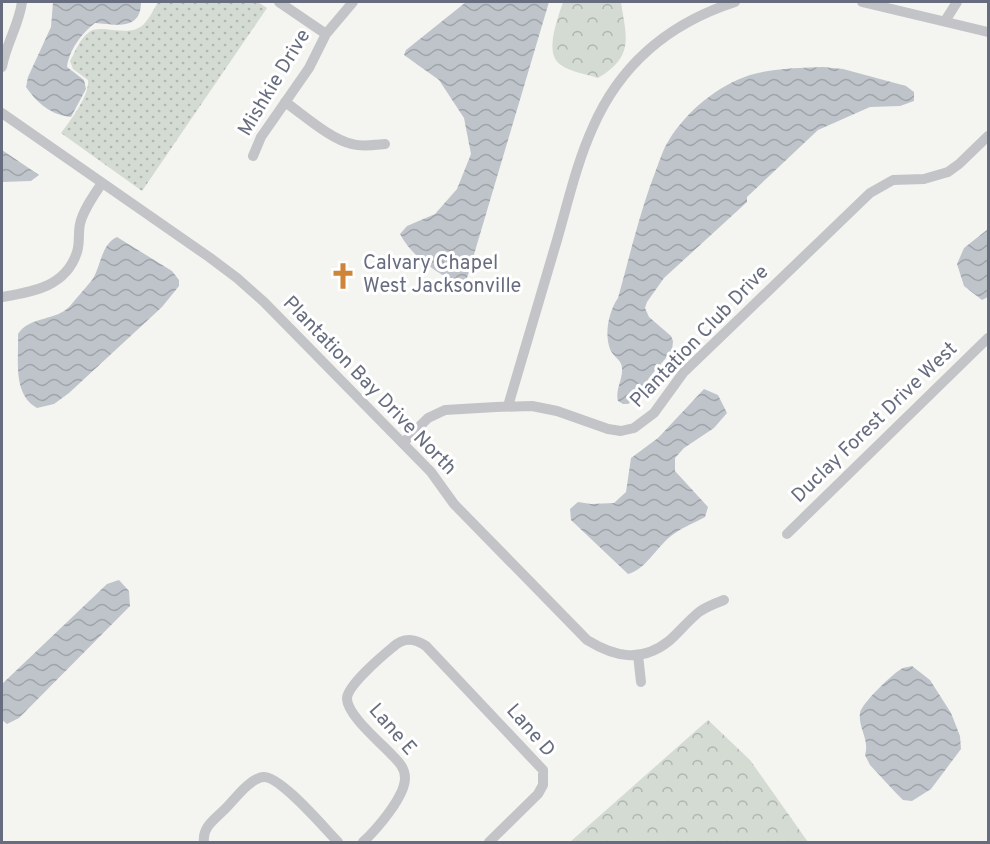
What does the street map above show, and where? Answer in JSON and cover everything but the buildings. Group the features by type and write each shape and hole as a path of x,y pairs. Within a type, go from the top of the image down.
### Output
{"street":[{"path":"2,67 3,52 14,32 22,2"},
{"path":"279,2 326,34"},
{"name":"Mishkie Drive","path":"253,156 261,137 309,68 326,34 353,2"},
{"path":"508,406 584,148 604,104 629,69 663,37 714,9 735,2"},
{"path":"862,2 988,32"},
{"path":"945,21 957,2"},
{"path":"285,102 335,137 351,144 365,146 385,144"},
{"name":"Plantation Bay Drive North","path":"2,113 237,278 264,302 431,472 454,504 587,640 604,650 622,656 656,650 669,641 700,611 724,600"},
{"name":"Plantation Club Drive","path":"403,443 428,418 445,410 532,406 557,411 608,429 621,431 634,428 654,413 683,373 870,193 893,180 924,179 948,172 988,136"},
{"path":"2,297 39,290 54,283 65,272 78,251 80,223 102,183"},
{"name":"Duclay Forest Drive West","path":"787,534 988,338"},
{"name":"Lane E","path":"363,843 386,819 404,787 405,774 400,764 353,714 347,698 350,690 394,645 402,640 411,639 426,646"},
{"name":"Lane D","path":"426,646 543,770 543,785 538,794 489,843"},
{"path":"638,655 641,682"},
{"path":"204,843 204,832 208,826 254,781 262,777 270,777 283,785 338,843"}],"green space":[{"path":"158,2 258,2 267,8 142,191 61,133 79,108 88,86 88,80 73,69 70,61 83,39 93,30 129,31 137,29 145,23"},
{"path":"563,2 621,2 626,36 623,54 610,70 598,78 569,69 556,60 553,53 553,35"},
{"path":"708,720 750,760 808,842 570,842"}],"water":[{"path":"53,2 141,2 140,12 131,22 118,25 95,23 77,42 70,54 67,67 84,80 86,89 71,117 57,114 45,107 26,87 28,77 51,27"},
{"path":"466,2 549,2 467,278 459,284 426,264 411,250 400,234 407,226 435,214 457,189 471,154 464,118 439,80 404,55 406,50"},
{"path":"823,67 843,69 906,86 914,92 914,101 900,106 870,107 818,130 747,197 747,202 664,278 645,308 649,317 671,336 672,351 637,397 628,404 618,401 622,368 608,343 608,322 618,298 645,201 669,140 676,129 704,101 738,80 768,71"},
{"path":"2,150 39,175 31,181 2,182"},
{"path":"988,229 988,297 982,300 964,286 957,264 964,248"},
{"path":"117,237 172,271 179,280 179,286 162,307 69,393 54,404 37,408 29,402 20,385 18,334 29,324 58,314 70,306 92,280 104,250"},
{"path":"704,389 718,395 727,413 714,428 684,448 675,458 675,471 708,507 705,517 671,536 646,563 628,574 571,520 570,509 578,502 614,503 626,492 631,458 658,438"},
{"path":"119,580 129,591 130,606 19,718 7,724 2,720 2,684 107,584"},
{"path":"912,666 930,680 951,713 960,736 961,749 931,789 912,801 903,800 870,765 865,755 866,744 860,713 879,689 899,671"}],"place":[{"name":"Calvary Chapel West Jacksonville","path":"343,276"}]}
